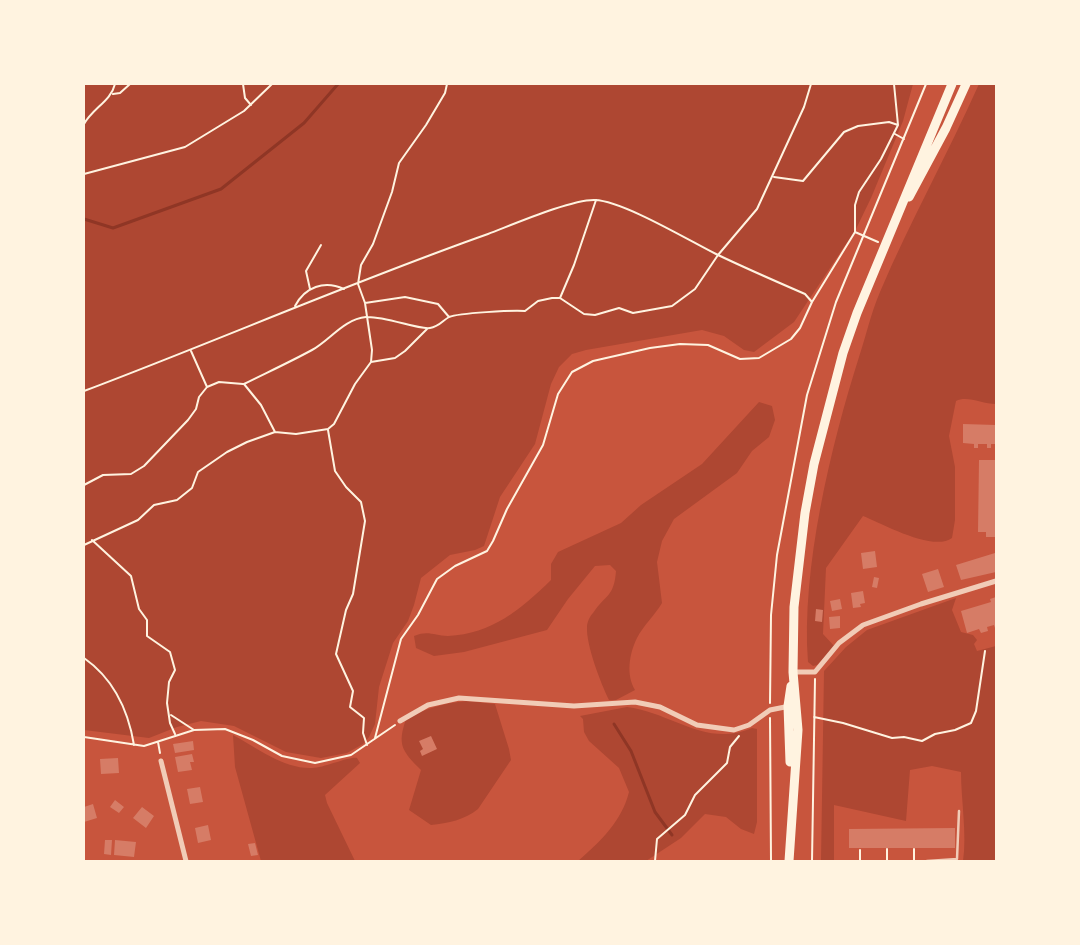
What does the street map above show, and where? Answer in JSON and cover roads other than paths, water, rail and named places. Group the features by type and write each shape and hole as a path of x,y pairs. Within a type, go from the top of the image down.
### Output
{"main road":[{"path":"789,861 793,795 794,607 798,564 814,464 843,353 884,246 952,84"},
{"path":"895,221 924,169 966,84"},
{"path":"792,836 795,861"}],"street":[{"path":"793,672 815,672 840,643 863,625 920,604 996,581"},
{"path":"400,721 428,705 459,698 559,706 591,706 635,702 660,707 697,725 734,730 749,724 770,710 792,706"},
{"path":"161,761 186,861"}],"lane":[{"path":"927,861 957,859 959,811"}],"waterway":[{"path":"84,219 113,228 221,189 304,123 338,84"},
{"path":"614,724 631,751 655,812 672,835"}]}
